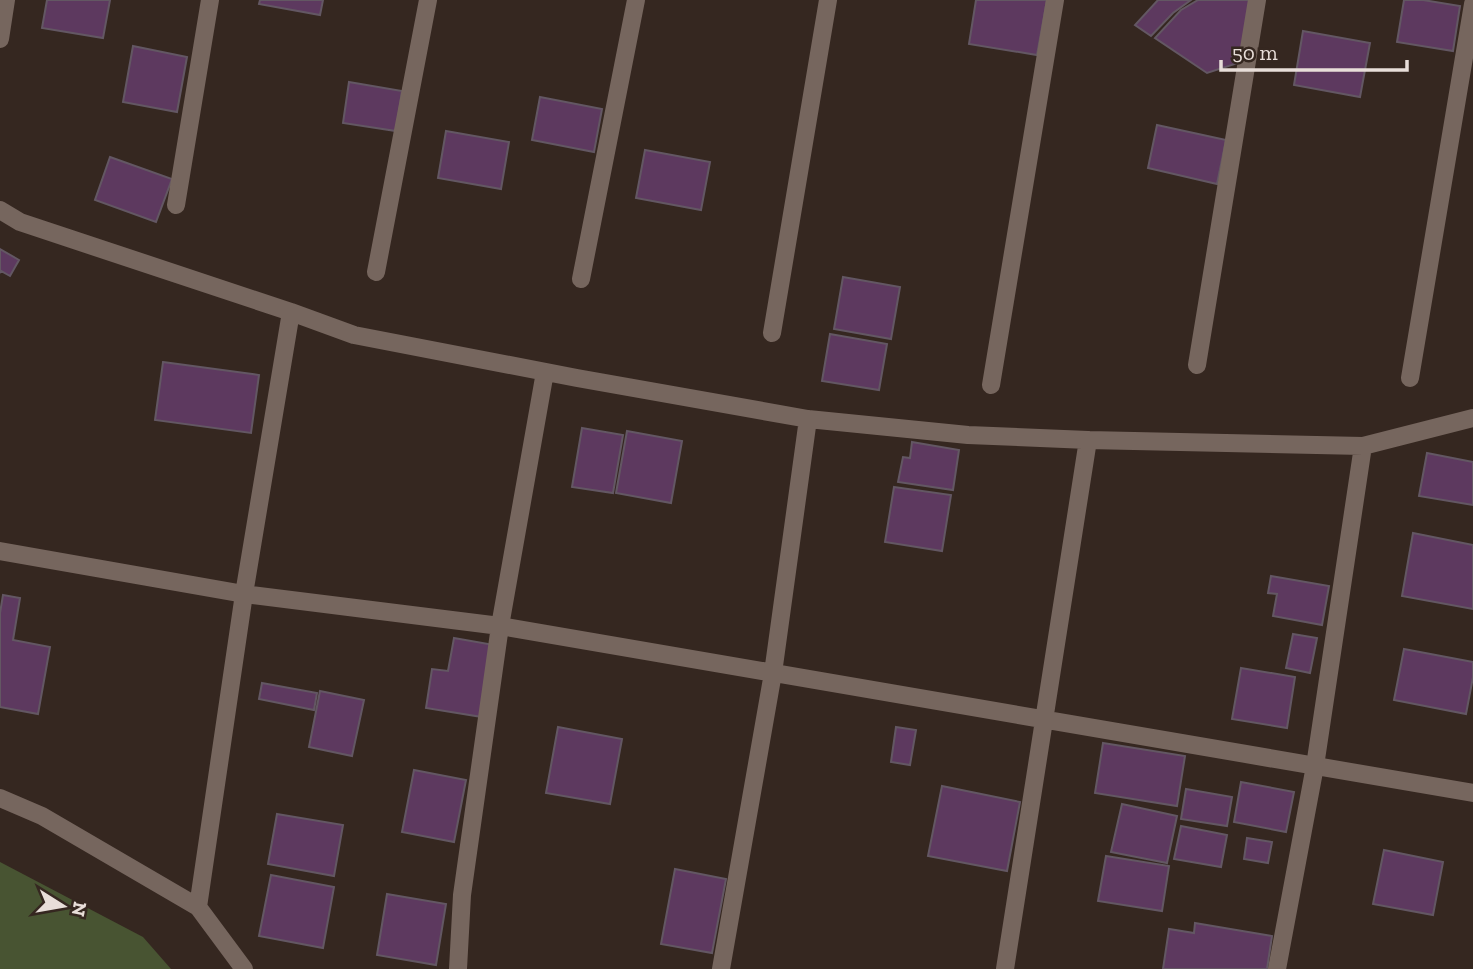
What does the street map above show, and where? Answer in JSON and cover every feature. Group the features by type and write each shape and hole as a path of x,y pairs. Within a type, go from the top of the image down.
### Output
{"street":[{"path":"0,39 6,0"},
{"path":"176,205 210,0"},
{"path":"376,272 428,0"},
{"path":"581,279 636,0"},
{"path":"772,333 828,0"},
{"path":"991,385 1055,0"},
{"path":"1197,365 1257,0"},
{"path":"1410,377 1473,4"},
{"path":"0,210 20,222 354,335 808,419 968,436 1363,446 1473,418"},
{"path":"198,907 244,594 291,312"},
{"path":"458,969 462,895 500,626 545,372"},
{"path":"721,969 773,673 808,419"},
{"path":"1005,969 1088,440"},
{"path":"1277,969 1315,766 1363,446"},
{"path":"0,551 244,594 500,626 1473,793"},
{"path":"0,798 41,816 198,907 244,969"}],"green space":[{"path":"0,862 143,937 171,969 0,969"}],"building":[{"path":"47,0 110,0 103,38 42,28"},
{"path":"260,0 323,0 320,15 259,4"},
{"path":"976,0 1047,0 1037,55 969,44"},
{"path":"1158,0 1191,0 1173,13 1151,36 1135,25"},
{"path":"1198,0 1253,0 1241,62 1207,73 1155,38 1181,10"},
{"path":"1404,0 1460,6 1453,51 1397,42"},
{"path":"1303,31 1370,43 1360,97 1294,85"},
{"path":"133,46 187,57 177,112 123,102"},
{"path":"349,82 402,91 396,131 343,123"},
{"path":"540,97 602,109 594,152 532,140"},
{"path":"1157,125 1226,140 1217,184 1148,168"},
{"path":"446,131 509,142 501,189 438,178"},
{"path":"645,150 710,162 701,210 636,198"},
{"path":"110,157 172,179 156,222 95,200"},
{"path":"0,249 19,260 10,276 1,271 0,273"},
{"path":"843,277 900,287 891,339 834,329"},
{"path":"830,334 887,344 879,390 822,381"},
{"path":"163,362 259,375 251,433 155,420"},
{"path":"582,428 623,435 613,493 572,487"},
{"path":"627,431 682,441 671,503 616,493"},
{"path":"912,442 959,450 953,490 898,482 903,457 910,458"},
{"path":"1427,453 1473,462 1473,505 1419,496"},
{"path":"894,487 951,495 942,551 885,542"},
{"path":"1413,533 1473,545 1473,609 1402,596"},
{"path":"1271,576 1329,586 1322,625 1273,616 1277,594 1268,593"},
{"path":"3,595 20,598 13,640 50,647 38,714 0,707 0,613"},
{"path":"1293,634 1317,638 1310,673 1286,668"},
{"path":"454,638 494,645 482,717 426,708 432,669 448,671"},
{"path":"1404,649 1473,662 1466,714 1394,700"},
{"path":"1241,668 1295,677 1287,728 1232,719"},
{"path":"262,683 317,693 314,710 259,699"},
{"path":"320,691 364,700 352,756 309,747"},
{"path":"558,727 622,739 610,804 546,793"},
{"path":"896,727 916,730 910,765 891,762"},
{"path":"1103,743 1185,756 1177,806 1095,793"},
{"path":"414,770 466,780 454,842 402,832"},
{"path":"1241,782 1294,792 1286,832 1234,822"},
{"path":"942,786 1020,802 1007,871 928,856"},
{"path":"1186,789 1232,797 1227,826 1181,819"},
{"path":"1122,804 1177,816 1167,863 1111,852"},
{"path":"277,814 343,825 334,876 268,864"},
{"path":"1181,826 1227,835 1221,867 1174,859"},
{"path":"1247,838 1272,842 1268,863 1244,859"},
{"path":"1384,850 1443,862 1433,915 1373,904"},
{"path":"1106,856 1169,866 1162,911 1098,901"},
{"path":"675,869 726,879 712,953 661,944"},
{"path":"271,875 334,887 323,948 259,936"},
{"path":"387,894 446,904 436,965 377,955"},
{"path":"1195,923 1272,936 1267,969 1163,969 1169,929 1194,933"}]}
